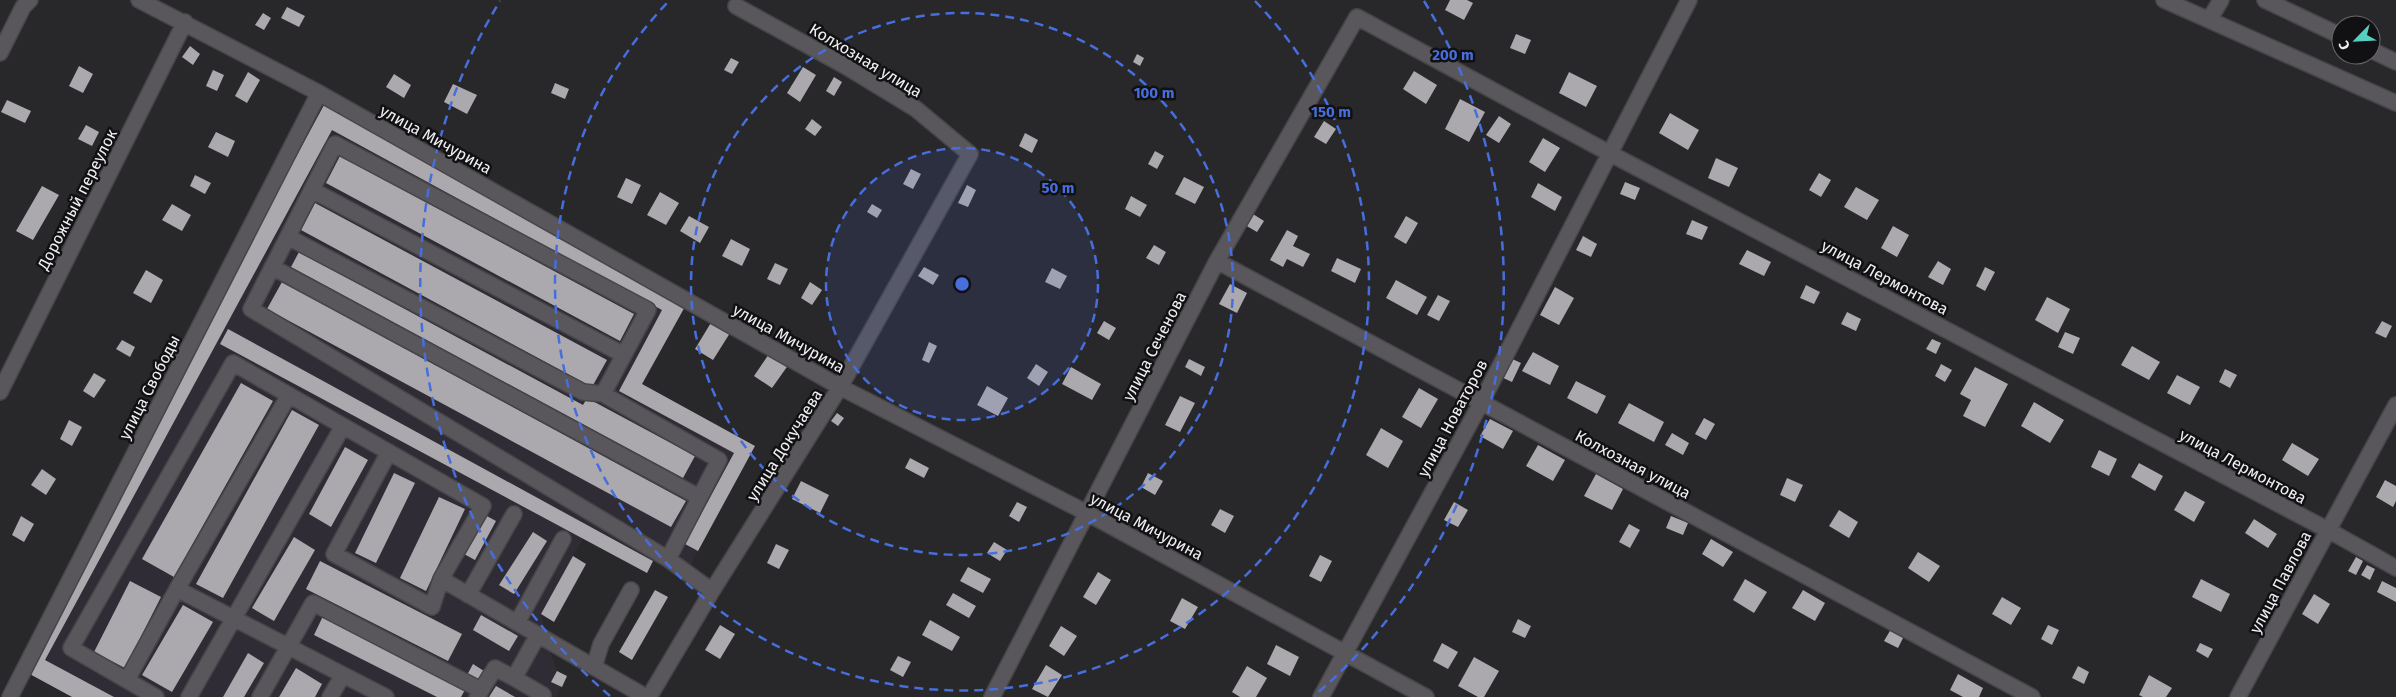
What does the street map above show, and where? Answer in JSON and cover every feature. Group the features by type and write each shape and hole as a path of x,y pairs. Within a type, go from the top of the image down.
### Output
{"street":[{"path":"0,53 23,7 30,0"},
{"name":"улица Мичурина","path":"139,0 185,22 318,93 840,387 1087,513 1426,697"},
{"name":"улица Новаторов","path":"1321,697 1481,402 1690,0"},
{"path":"2164,0 2396,103"},
{"path":"2209,20 2221,0"},
{"path":"2265,0 2331,31"},
{"name":"Колхозная улица","path":"736,6 847,67 916,109 970,154"},
{"name":"улица Лермонтова","path":"1358,17 1609,153 2328,530 2396,568"},
{"name":"улица Сеченова","path":"992,697 1217,262 1358,17"},
{"name":"Дорожный переулок","path":"0,392 185,22"},
{"path":"2381,55 2396,62"},
{"name":"улица Свободы","path":"10,697 318,93"},
{"path":"603,394 648,310 334,144 251,309 668,559 712,591"},
{"name":"улица Докучаева","path":"648,697 840,387 970,154"},
{"path":"312,190 624,355"},
{"path":"288,237 583,392 603,394 719,460 668,559"},
{"name":"Колхозная улица","path":"1217,262 2032,697"},
{"path":"272,267 699,497"},
{"path":"156,697 71,648 234,362 483,506 441,579 432,607 334,554 389,452"},
{"path":"127,680 177,589 289,395"},
{"name":"улица Павлова","path":"2238,697 2396,405"},
{"path":"189,697 344,426"},
{"path":"468,595 514,514"},
{"path":"517,623 563,539"},
{"path":"441,579 648,697"},
{"path":"177,589 386,697"},
{"path":"594,667 601,644 631,590"},
{"path":"260,697 313,602 479,693 495,668 543,695 542,697"},
{"path":"514,678 538,635"},
{"path":"330,697 343,675"}],"shaded area":[{"path":"324,105 687,303 643,384 755,446 684,577 590,526 541,614 546,640 557,671 567,676 556,697 72,697 26,672"}],"building":[{"path":"1450,0 1467,0 1473,3 1464,20 1445,10"},
{"path":"287,7 305,16 299,27 281,18"},
{"path":"263,13 271,18 264,30 255,25"},
{"path":"1516,34 1531,40 1525,54 1510,48"},
{"path":"190,46 200,54 193,65 182,57"},
{"path":"1137,54 1144,58 1140,66 1133,62"},
{"path":"731,58 739,62 732,74 724,70"},
{"path":"79,66 93,74 83,93 69,86"},
{"path":"803,67 816,75 800,102 787,93"},
{"path":"213,70 224,75 217,91 206,86"},
{"path":"1414,71 1437,85 1426,104 1403,89"},
{"path":"248,72 260,80 247,103 235,96"},
{"path":"1569,72 1597,86 1586,107 1559,93"},
{"path":"394,74 411,85 404,98 386,87"},
{"path":"834,77 842,82 834,96 826,91"},
{"path":"555,83 569,89 565,99 551,93"},
{"path":"453,84 477,95 467,114 444,102"},
{"path":"1460,99 1485,112 1469,142 1445,129"},
{"path":"7,100 31,111 25,123 1,112"},
{"path":"324,105 687,303 642,384 755,446 698,551 685,544 734,453 619,391 662,310 332,130 45,660 114,697 72,697 26,672 209,318"},
{"path":"1670,113 1699,130 1688,150 1659,133"},
{"path":"1499,116 1511,124 1499,143 1486,135"},
{"path":"812,119 822,127 815,136 805,129"},
{"path":"1324,121 1336,129 1326,144 1314,137"},
{"path":"86,125 99,132 92,146 78,139"},
{"path":"216,132 235,141 228,157 208,147"},
{"path":"1025,133 1038,140 1032,153 1019,146"},
{"path":"1543,138 1560,148 1545,172 1529,162"},
{"path":"1155,151 1164,156 1157,169 1148,164"},
{"path":"340,156 634,314 620,341 326,183"},
{"path":"1716,158 1738,168 1729,187 1708,178"},
{"path":"911,169 921,174 913,189 903,184"},
{"path":"1819,173 1831,180 1821,197 1809,190"},
{"path":"195,175 211,183 205,194 190,186"},
{"path":"1184,177 1204,187 1195,204 1175,194"},
{"path":"626,178 641,185 632,204 617,197"},
{"path":"1625,182 1640,188 1635,200 1620,194"},
{"path":"1538,183 1562,197 1555,211 1531,197"},
{"path":"967,185 976,190 968,207 958,203"},
{"path":"42,186 59,195 33,240 16,231"},
{"path":"1856,187 1879,200 1867,220 1844,207"},
{"path":"660,192 679,203 666,225 647,215"},
{"path":"1131,196 1147,205 1140,217 1125,209"},
{"path":"315,203 607,360 592,387 301,230"},
{"path":"172,204 191,215 182,231 162,220"},
{"path":"872,204 882,210 877,218 867,212"},
{"path":"1253,214 1264,221 1257,232 1245,225"},
{"path":"689,216 709,227 700,243 680,231"},
{"path":"1406,216 1418,223 1406,244 1394,237"},
{"path":"1692,220 1708,227 1702,240 1686,234"},
{"path":"1893,226 1909,235 1897,257 1881,248"},
{"path":"1287,230 1298,236 1293,246 1310,254 1303,267 1287,259 1283,267 1270,260"},
{"path":"1583,236 1597,244 1591,257 1576,250"},
{"path":"731,239 750,249 742,266 722,256"},
{"path":"1154,245 1166,252 1159,265 1146,258"},
{"path":"1747,250 1771,262 1764,276 1739,264"},
{"path":"299,252 583,405 587,398 695,456 683,478 291,267"},
{"path":"1337,258 1361,269 1355,283 1331,271"},
{"path":"1938,261 1951,269 1943,285 1928,277"},
{"path":"775,263 788,269 780,285 767,279"},
{"path":"924,267 939,275 933,285 918,276"},
{"path":"1985,267 1995,272 1985,291 1976,286"},
{"path":"1052,268 1067,276 1060,289 1045,282"},
{"path":"146,270 163,280 151,303 133,293"},
{"path":"1396,280 1427,297 1417,315 1386,298"},
{"path":"282,282 686,501 671,527 267,309"},
{"path":"810,282 822,290 812,305 801,298"},
{"path":"1230,284 1247,293 1237,313 1219,304"},
{"path":"1806,285 1820,292 1814,304 1800,298"},
{"path":"1555,287 1574,298 1559,325 1540,315"},
{"path":"1438,295 1450,301 1439,321 1427,315"},
{"path":"2047,297 2070,309 2058,333 2035,320"},
{"path":"1847,312 1861,319 1856,331 1841,324"},
{"path":"712,321 730,333 713,360 695,349"},
{"path":"1104,321 1116,328 1109,340 1097,333"},
{"path":"2382,321 2392,326 2386,338 2375,333"},
{"path":"228,329 653,561 647,573 220,344"},
{"path":"2065,332 2080,338 2073,354 2058,347"},
{"path":"1932,339 1941,343 1936,354 1926,349"},
{"path":"122,340 135,347 130,357 116,349"},
{"path":"929,342 937,346 929,363 922,360"},
{"path":"2132,346 2160,362 2149,380 2121,365"},
{"path":"771,351 789,364 772,388 754,376"},
{"path":"1533,352 1559,366 1550,385 1522,371"},
{"path":"1508,357 1521,363 1512,382 1499,376"},
{"path":"1189,359 1205,367 1201,376 1185,367"},
{"path":"1036,364 1048,372 1039,386 1027,378"},
{"path":"1941,364 1952,370 1945,382 1935,376"},
{"path":"1071,367 1101,384 1092,400 1062,384"},
{"path":"1975,367 2008,384 1985,427 1963,416 1971,400 1960,394"},
{"path":"2225,369 2237,375 2230,388 2219,382"},
{"path":"94,373 106,380 94,398 83,391"},
{"path":"2177,375 2200,387 2190,405 2167,393"},
{"path":"1576,381 1606,396 1597,414 1567,398"},
{"path":"241,383 273,401 174,577 142,559"},
{"path":"987,386 1008,398 998,416 977,405"},
{"path":"1419,388 1438,399 1421,428 1402,417"},
{"path":"1180,396 1195,403 1180,432 1165,425"},
{"path":"2034,402 2064,420 2050,443 2021,426"},
{"path":"1629,403 1664,422 1654,442 1618,423"},
{"path":"292,410 319,425 223,598 196,584"},
{"path":"837,413 844,418 838,426 831,421"},
{"path":"1704,418 1715,424 1706,440 1695,434"},
{"path":"1490,419 1513,431 1503,449 1480,436"},
{"path":"69,420 82,427 72,446 60,439"},
{"path":"1381,428 1403,441 1388,468 1366,455"},
{"path":"1672,433 1689,443 1683,455 1665,445"},
{"path":"2292,443 2319,459 2308,476 2282,460"},
{"path":"1538,445 1565,460 1553,481 1526,466"},
{"path":"345,447 368,460 331,527 309,514"},
{"path":"2099,450 2117,459 2109,476 2091,467"},
{"path":"910,458 929,468 924,478 905,468"},
{"path":"2139,463 2163,476 2155,491 2131,477"},
{"path":"42,469 56,479 46,495 31,485"},
{"path":"394,473 415,483 376,563 355,553"},
{"path":"1148,473 1163,481 1155,495 1141,487"},
{"path":"1596,474 1623,489 1612,510 1584,496"},
{"path":"1787,478 1803,485 1795,502 1780,495"},
{"path":"2385,480 2396,486 2396,501 2393,507 2376,497"},
{"path":"801,481 829,495 820,513 792,499"},
{"path":"2185,491 2205,502 2194,522 2174,510"},
{"path":"439,497 465,509 426,591 400,578"},
{"path":"1017,502 1027,507 1019,522 1009,516"},
{"path":"1454,502 1468,510 1458,527 1444,520"},
{"path":"1220,509 1234,516 1225,533 1211,525"},
{"path":"1839,510 1858,522 1849,538 1829,526"},
{"path":"485,515 496,521 475,560 464,554"},
{"path":"21,516 34,524 24,542 12,535"},
{"path":"1671,516 1688,523 1683,535 1666,528"},
{"path":"2254,519 2277,534 2268,548 2245,533"},
{"path":"1629,524 1640,530 1630,548 1619,542"},
{"path":"533,532 547,541 514,594 499,585"},
{"path":"294,537 315,550 274,621 252,608"},
{"path":"1711,539 1733,552 1723,567 1702,554"},
{"path":"994,542 1007,550 1000,561 987,553"},
{"path":"776,544 789,550 779,569 767,563"},
{"path":"1918,552 1940,566 1929,582 1908,568"},
{"path":"1320,555 1332,561 1321,582 1309,576"},
{"path":"573,556 586,564 554,622 541,614"},
{"path":"2356,557 2363,561 2356,575 2348,571"},
{"path":"320,561 462,634 448,661 306,589"},
{"path":"2367,565 2375,569 2370,580 2361,575"},
{"path":"968,567 991,579 983,593 960,581"},
{"path":"1098,572 1111,580 1096,605 1083,597"},
{"path":"1745,579 1767,592 1754,613 1733,600"},
{"path":"2201,579 2230,594 2221,612 2192,597"},
{"path":"130,581 161,597 125,668 94,652"},
{"path":"2382,581 2396,588 2396,602 2377,592"},
{"path":"655,590 668,597 632,660 619,652"},
{"path":"1803,590 1825,603 1815,621 1792,608"},
{"path":"953,593 976,606 969,618 946,605"},
{"path":"2314,594 2330,604 2318,624 2302,614"},
{"path":"2002,597 2021,608 2011,625 1992,614"},
{"path":"1182,598 1198,607 1185,629 1170,621"},
{"path":"183,605 213,622 172,692 142,675"},
{"path":"481,615 518,636 509,651 473,630"},
{"path":"323,616 466,688 461,697 437,697 314,635"},
{"path":"1518,619 1531,626 1525,638 1512,632"},
{"path":"930,620 960,637 952,651 922,635"},
{"path":"720,625 735,634 720,659 705,650"},
{"path":"2048,625 2059,630 2052,645 2041,639"},
{"path":"1061,626 1077,636 1064,656 1049,646"},
{"path":"1891,629 1904,636 1898,648 1884,641"},
{"path":"1442,643 1458,652 1448,669 1433,661"},
{"path":"2200,643 2213,649 2208,658 2196,651"},
{"path":"1276,645 1299,657 1290,676 1267,664"},
{"path":"248,653 264,663 244,697 223,697"},
{"path":"898,656 911,662 903,677 890,670"},
{"path":"1474,657 1499,671 1484,697 1478,697 1458,686"},
{"path":"473,664 484,671 478,683 466,677"},
{"path":"1046,665 1062,675 1048,697 1032,689"},
{"path":"1247,666 1267,678 1256,697 1240,697 1232,692"},
{"path":"2078,666 2089,672 2084,684 2072,678"},
{"path":"296,668 322,684 315,697 279,697"},
{"path":"557,671 567,676 562,687 551,682"},
{"path":"1958,674 1983,688 1979,697 1963,697 1950,690"},
{"path":"2149,675 2172,688 2166,697 2143,697 2139,695"},
{"path":"496,686 515,697 489,697"}]}
